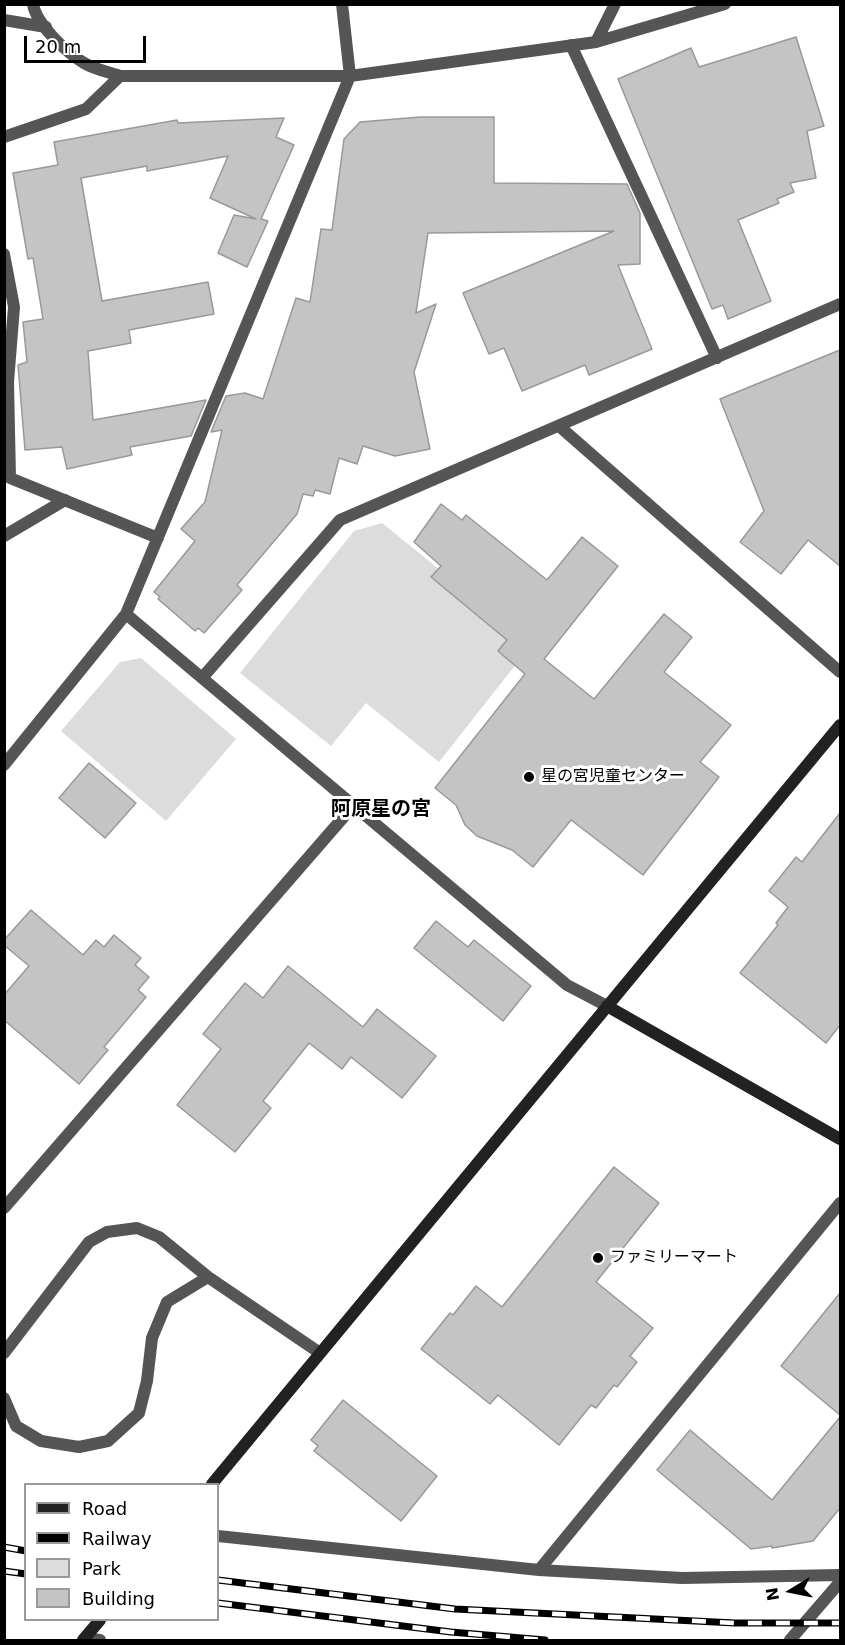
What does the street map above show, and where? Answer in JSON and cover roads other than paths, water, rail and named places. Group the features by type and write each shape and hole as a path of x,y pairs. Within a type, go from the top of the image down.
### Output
{"street":[{"path":"33,4 34,11 57,42 85,64 120,76 350,76 596,42 725,4"},
{"path":"4,765 126,614 350,76 342,4"},
{"path":"596,42 615,4"},
{"path":"4,20 46,27"},
{"path":"571,45 717,358"},
{"path":"4,137 86,109 120,76"},
{"path":"4,254 14,307 8,382 10,478 158,538"},
{"path":"202,678 340,520 840,304"},
{"path":"559,426 840,672"},
{"path":"4,536 65,500"},
{"path":"126,614 567,985 840,1139"},
{"path":"214,1483 840,725"},
{"path":"4,1208 354,805"},
{"path":"539,1570 840,1203"},
{"path":"4,1353 89,1242 107,1232 137,1228 159,1237 208,1277 320,1353"},
{"path":"4,1398 16,1426 41,1441 79,1448 108,1441 139,1413 147,1381 152,1338 166,1302 208,1277"},
{"path":"219,1536 539,1570 682,1578 840,1575"},
{"path":"790,1641 840,1582"},
{"path":"84,1639 99,1621"},
{"path":"84,1639 100,1641"}],"railway":[{"path":"4,1547 24,1551"},
{"path":"4,1571 24,1574"},
{"path":"219,1580 455,1609 735,1623 840,1623"},
{"path":"219,1603 451,1632 545,1640"}],"place":[{"name":"星の宮児童センター","path":"529,777"},
{"name":"ファミリーマート","path":"598,1258"}],"district":[{"name":"阿原星の宮","path":"381,810"}]}
